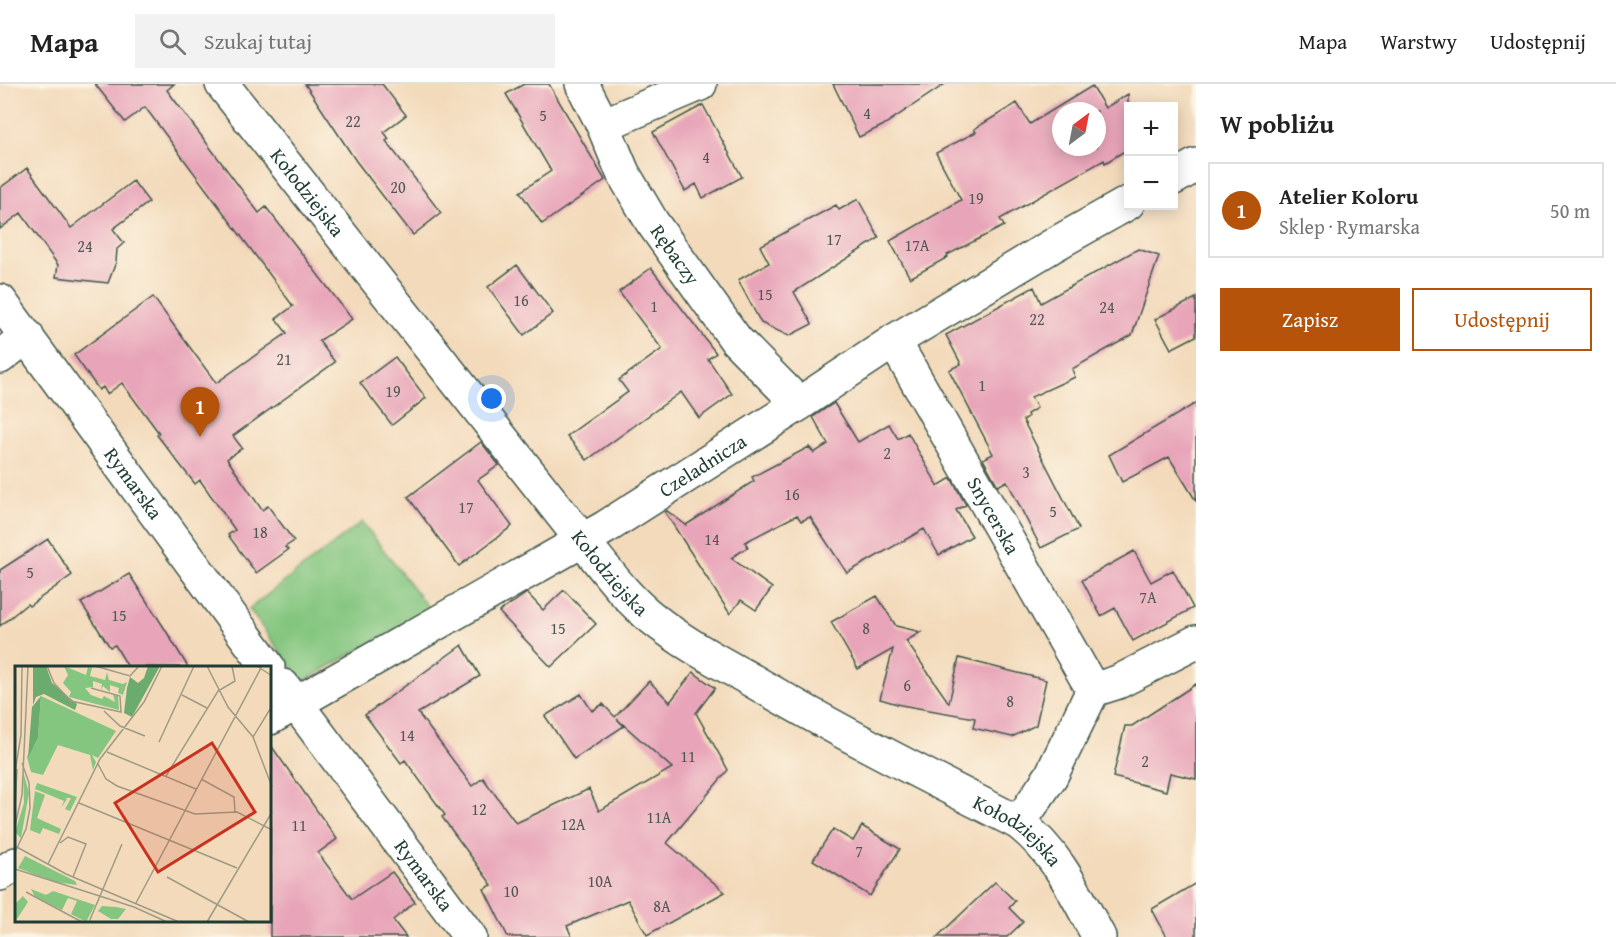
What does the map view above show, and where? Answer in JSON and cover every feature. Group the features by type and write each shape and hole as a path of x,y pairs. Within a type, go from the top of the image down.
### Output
{"street":[{"name":"Kołodziejska","path":"222,84 582,540 620,586 651,618 701,651 873,749 1019,823 1035,836 1062,868 1099,937"},
{"name":"Rębaczy","path":"582,84 603,125 623,173 652,222 736,340 799,404"},
{"path":"603,125 700,84"},
{"path":"1178,175 1196,165"},
{"name":"Czeladnicza","path":"283,711 582,540 799,404 894,341 1124,205"},
{"name":"Rymarska","path":"0,301 268,666"},
{"path":"0,357 27,336"},
{"name":"Snycerska","path":"894,341 1093,690"},
{"path":"1019,823 1051,776 1093,690 1118,682 1196,642"},
{"name":"Rymarska","path":"272,677 283,711 470,937"},
{"path":"0,874 15,865"}],"green space":[{"path":"362,522 430,610 302,682 249,609"}],"building":[{"path":"95,84 174,84 167,90 259,213 266,207 352,319 319,341 335,362 233,436 242,448 227,459 262,510 268,506 294,541 285,547 288,550 256,573 228,535 235,530 200,480 195,484 157,435 159,433 122,383 107,394 103,387 99,390 74,355 153,297 216,383 287,333 276,319 293,306 145,107 125,122"},
{"path":"305,84 382,84 406,115 384,132 389,139 386,141 441,213 413,235 356,161"},
{"path":"524,84 549,84 605,180 542,224 520,192 551,171 506,94"},
{"path":"833,84 945,84 882,126 859,137"},
{"path":"1092,86 1101,102 1066,102"},
{"path":"1128,94 1128,102 1124,102 1124,151 1105,163 1104,160 1000,219 1004,226 947,255 948,257 910,278 890,241 961,200 936,153 976,132 974,129 1017,103 1030,124 1052,111 1052,156 1106,156 1106,107"},
{"path":"703,105 742,177 703,198 696,184 685,191 653,132"},
{"path":"27,168 71,228 133,181 149,202 113,229 124,243 117,249 116,262 108,283 56,277 58,265 21,213 0,229 0,188"},
{"path":"858,199 879,238 794,292 812,324 789,336 761,323 738,280 769,263 760,246 836,205 839,210"},
{"path":"1138,249 1159,256 1132,335 1072,369 1075,377 1031,397 1037,408 1027,414 1028,417 1023,420 1079,529 1041,548 1007,481 998,486 983,459 993,454 949,370 961,364 946,335 1034,287 1041,303"},
{"path":"517,265 553,313 524,335 488,287"},
{"path":"651,268 716,353 708,359 732,394 699,418 681,392 587,460 567,436 628,392 619,380 662,349 619,292"},
{"path":"1196,298 1196,336 1171,349 1155,319"},
{"path":"395,357 426,398 392,425 360,383"},
{"path":"834,403 858,442 889,424 898,439 908,433 938,486 951,478 966,505 956,510 972,536 939,555 924,529 847,573 810,517 801,521 797,515 745,542 748,547 731,558 772,588 756,610 741,600 730,614 665,512 667,511 686,525 754,481 752,477 809,447 814,453 828,444 813,417"},
{"path":"1196,403 1196,501 1169,457 1122,482 1109,455"},
{"path":"481,442 499,465 478,480 512,526 459,566 408,497"},
{"path":"48,539 72,575 29,606 27,604 0,626 0,570"},
{"path":"1134,551 1151,582 1173,570 1193,608 1133,641 1115,608 1101,616 1082,580"},
{"path":"129,574 187,666 127,666 115,645 110,647 81,603"},
{"path":"564,590 596,624 551,667 499,612 527,593 543,610"},
{"path":"877,596 896,626 921,632 906,641 949,703 959,658 1046,680 1036,725 1012,737 973,728 975,718 880,699 893,649 858,669 831,622"},
{"path":"462,645 480,676 418,713 472,786 483,778 516,823 589,789 599,811 672,768 617,719 624,726 574,759 545,716 581,694 592,711 603,704 615,717 649,681 670,702 693,672 715,688 696,713 728,770 667,843 725,892 647,935 628,900 567,926 572,937 508,937 484,889 492,885 442,817 445,815 405,760 401,763 365,715"},
{"path":"1196,684 1196,779 1170,773 1166,791 1113,777 1125,726 1132,726"},
{"path":"272,747 337,839 318,853 352,899 392,872 415,902 393,920 406,937 270,937 270,922 272,922"},
{"path":"862,826 900,849 870,896 813,860 833,829 853,841"},
{"path":"995,882 1015,901 1009,908 1023,922 1007,937 937,937"},
{"path":"1196,883 1196,937 1167,937 1152,909"}],"place":[{"name":"Atelier Koloru","path":"200,437"}]}
